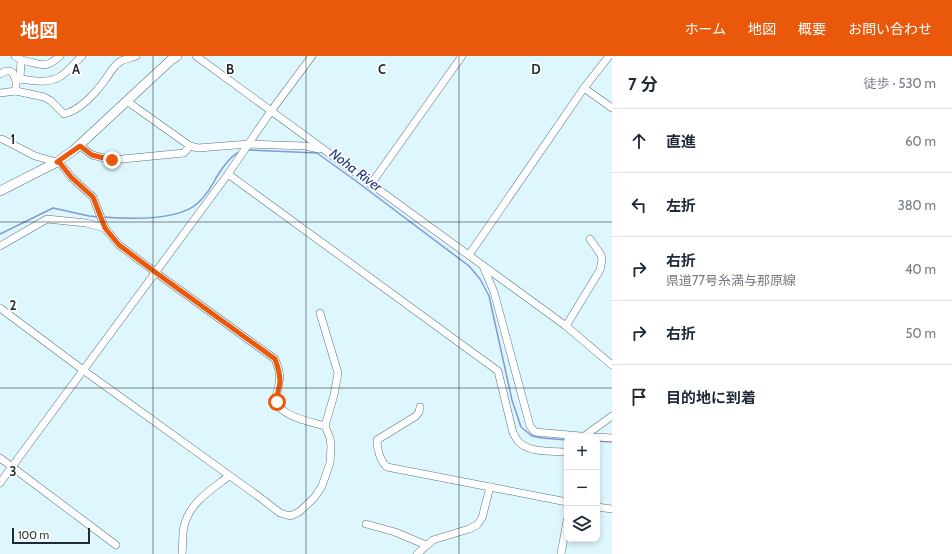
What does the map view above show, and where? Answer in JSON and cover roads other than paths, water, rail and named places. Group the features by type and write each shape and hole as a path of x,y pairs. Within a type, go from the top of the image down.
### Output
{"main road":[{"path":"0,191 57,162 80,146 128,102 172,57"}],"street":[{"path":"16,91 18,80 18,58 41,66 52,63 60,56"},
{"path":"18,80 52,80 62,76 82,56"},
{"path":"0,94 16,91 44,97 51,101 64,114 67,114 78,108 91,97 104,82 113,67 121,61 136,56"},
{"path":"196,56 566,326 612,364"},
{"path":"0,483 228,174 271,111 312,56"},
{"path":"371,184 462,56"},
{"path":"469,256 584,88 609,56"},
{"path":"0,74 10,71 18,80"},
{"path":"584,88 612,108"},
{"path":"128,102 190,146 198,148 249,144 306,146 323,150"},
{"path":"0,139 35,156 60,163 71,177 93,197 105,228 119,245 275,359 280,371 280,382 276,398 280,408 290,415 325,426"},
{"path":"80,146 92,155 112,160 184,153 190,146"},
{"path":"228,174 498,371 514,433 518,441 532,450 564,452"},
{"path":"0,246 47,219 86,223 105,228"},
{"path":"566,326 600,270 602,260 590,239"},
{"path":"483,266 494,292 530,426 535,432 564,435"},
{"path":"0,308 280,513 290,516 299,512 314,498 322,486 330,463 330,438 325,426 334,395 338,373 320,313"},
{"path":"420,407 416,416 377,440 377,447 384,464 387,467 564,501"},
{"path":"587,434 612,416"},
{"path":"600,437 612,438"},
{"path":"0,458 116,545"},
{"path":"182,554 184,527 192,508 200,498 229,476"},
{"path":"417,554 433,540 469,529 477,525 482,518 490,487"},
{"path":"600,507 612,509"},
{"path":"366,524 395,532 426,545"},
{"path":"560,554 564,535"}],"waterway":[{"name":"Noha River","path":"248,150 317,153 469,266 480,279 489,296 512,400 521,427 532,436 564,440"},
{"name":"Noha River","path":"103,217 152,218 166,216 189,209 203,198 223,167 233,156 240,152"},
{"name":"Noha River","path":"0,234 53,208 99,217"},
{"name":"Noha River","path":"600,441 612,442"}]}
